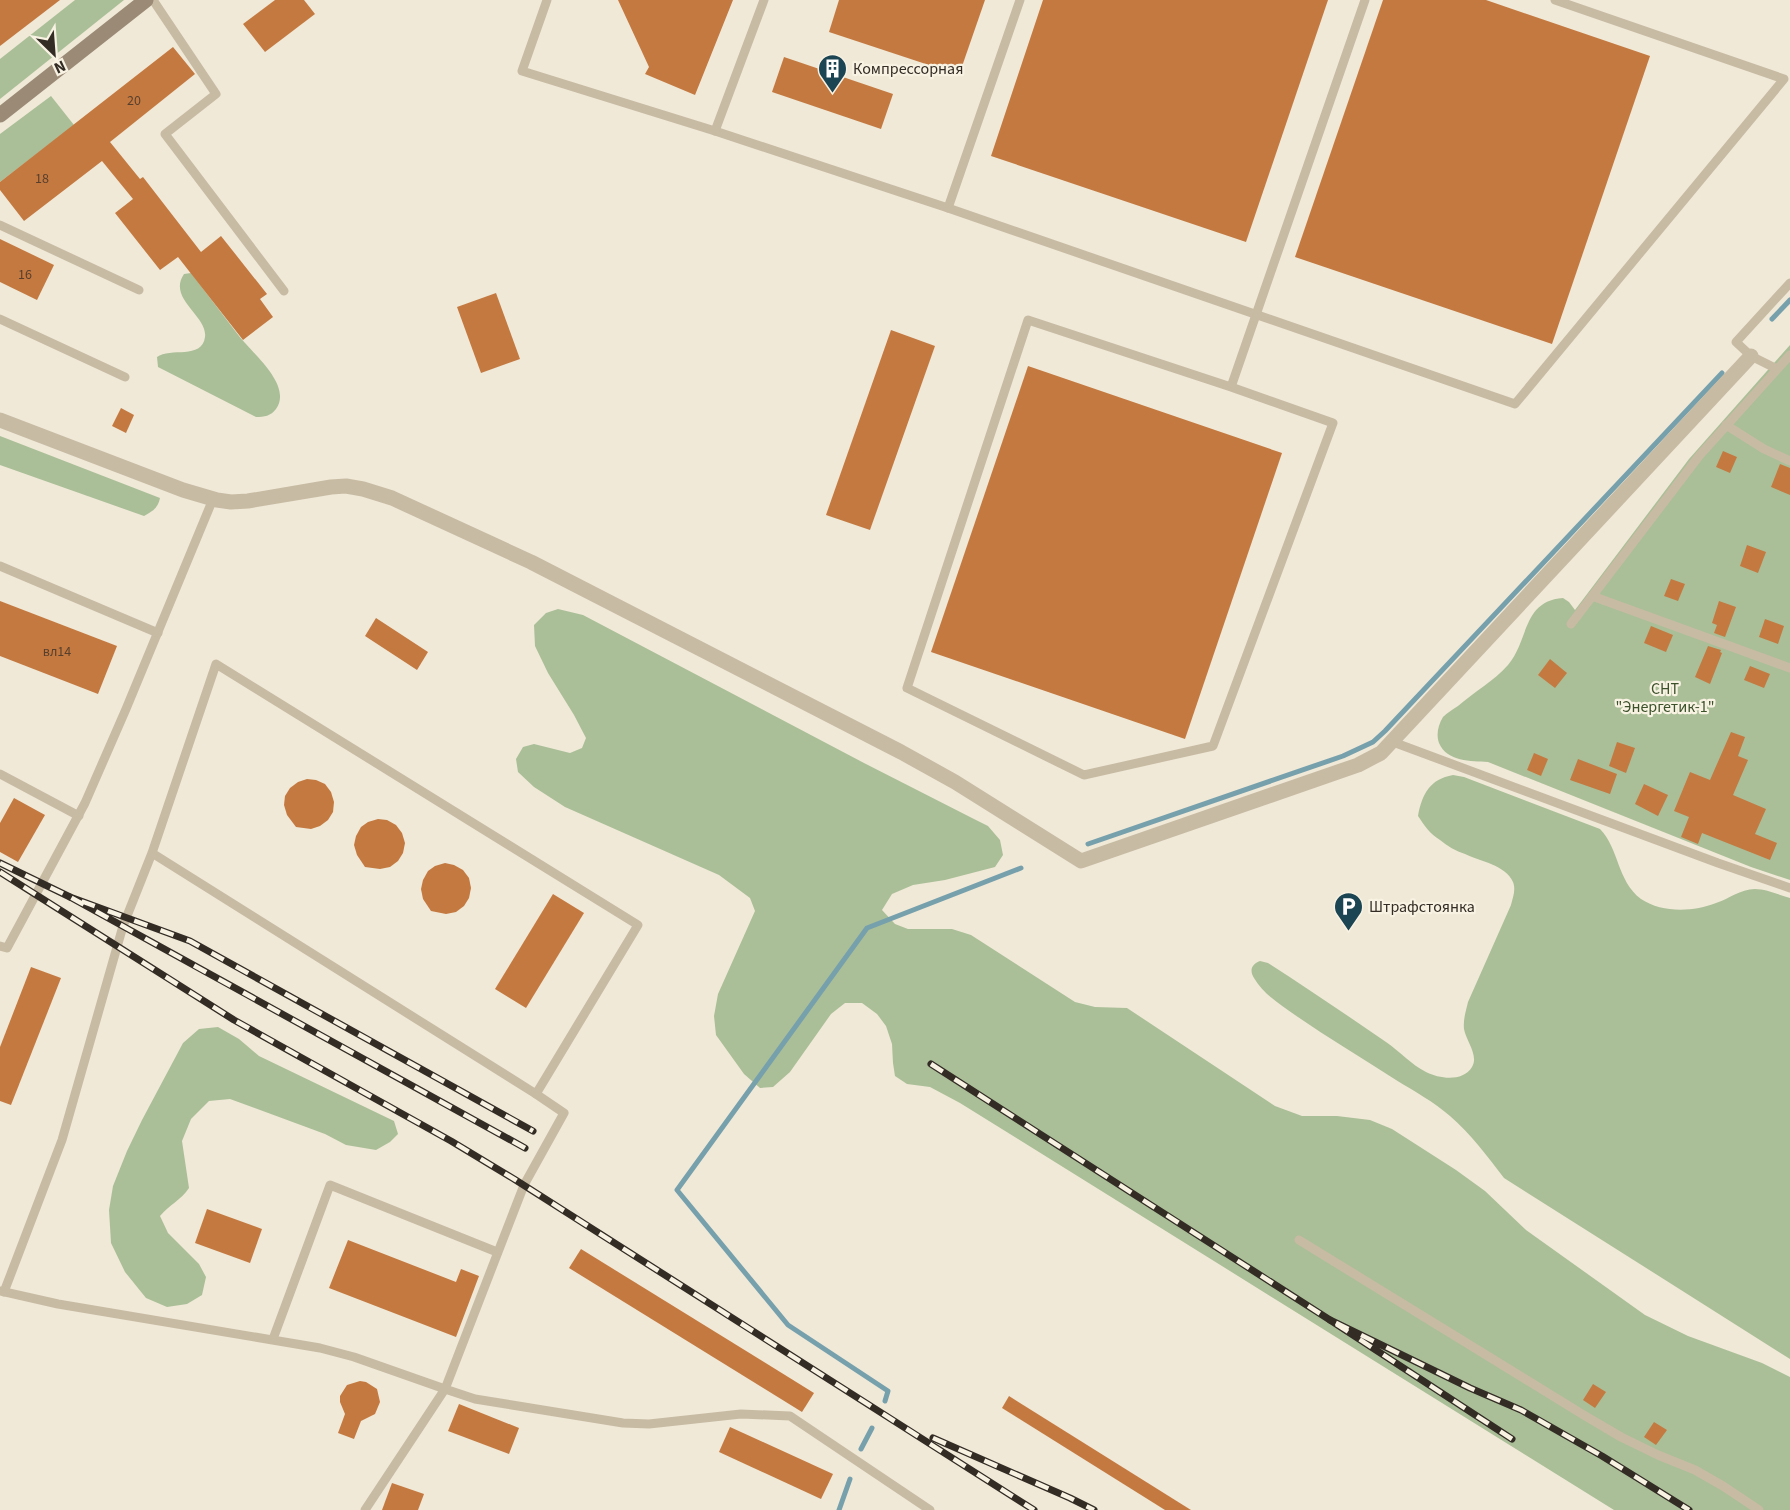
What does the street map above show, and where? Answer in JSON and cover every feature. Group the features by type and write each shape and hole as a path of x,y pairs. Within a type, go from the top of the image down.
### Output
{"street":[{"path":"0,114 146,0"},
{"path":"0,420 174,487 213,499 231,502 248,501 346,486 392,498 531,562 901,752 955,782 1081,861 1359,765 1381,753 1752,356"}],"lane":[{"path":"153,0 216,94 165,134 284,291"},
{"path":"548,0 522,71 716,131 948,208 1515,404 1784,79 1556,0"},
{"path":"716,131 764,0"},
{"path":"948,208 1020,0"},
{"path":"1231,387 1365,0"},
{"path":"0,225 139,290"},
{"path":"1777,369 1752,356 1736,342 1790,284"},
{"path":"0,319 125,377"},
{"path":"1028,320 1231,387 1333,423 1213,746 1084,775 907,688 1028,320"},
{"path":"1571,624 1693,462 1790,355"},
{"path":"1726,425 1764,449 1790,461"},
{"path":"0,945 7,948 79,816 213,499"},
{"path":"0,566 158,633"},
{"path":"1592,596 1790,668"},
{"path":"536,1094 638,925 216,664 152,853 123,926 62,1140 2,1291 58,1304 320,1348 354,1357 475,1399 622,1423 649,1424 741,1414 790,1416 916,1506 930,1510"},
{"path":"1393,742 1790,888"},
{"path":"0,774 79,816"},
{"path":"152,853 564,1113 524,1185 445,1389 365,1510"},
{"path":"273,1340 330,1185 497,1252"},
{"path":"1299,1240 1621,1437 1695,1470 1759,1510"}],"green space":[{"path":"75,0 124,0 0,99 0,59"},
{"path":"51,96 74,125 0,182 0,134"},
{"path":"191,273 275,380 280,400 270,415 256,417 158,367 157,357 163,354 192,351 203,344 204,329 181,291 180,283 184,274"},
{"name":"СНТ \"Энергетик-1\"","path":"1790,345 1790,880 1751,867 1488,762 1467,761 1454,757 1448,754 1439,743 1438,733 1443,717 1508,665 1520,645 1533,614 1540,606 1563,598 1575,610 1689,459"},
{"path":"0,436 160,498 158,504 144,516 0,465"},
{"path":"558,609 583,615 988,826 1000,840 1003,855 995,867 945,880 913,885 892,894 882,910 895,924 908,929 952,929 971,935 1075,1002 1095,1007 1127,1008 1275,1106 1302,1116 1337,1116 1370,1120 1392,1129 1485,1191 1526,1230 1645,1315 1688,1336 1762,1363 1790,1377 1790,1510 1614,1510 960,1103 930,1087 907,1084 895,1076 892,1044 886,1026 877,1014 862,1003 845,1003 831,1014 790,1072 773,1087 760,1088 744,1074 716,1035 714,1016 718,994 755,911 750,898 719,875 565,807 534,787 518,772 516,759 523,747 534,744 570,753 582,748 586,738 535,646 534,625 546,613"},
{"path":"1453,775 1464,777 1600,829 1611,845 1627,883 1633,892 1649,904 1678,910 1698,908 1755,889 1790,898 1790,1359 1504,1178 1472,1138 1444,1111 1295,1015 1267,994 1254,978 1253,966 1260,961 1268,963 1386,1042 1426,1072 1451,1078 1468,1072 1474,1058 1464,1029 1468,1002 1511,905 1514,888 1510,876 1505,871 1458,851 1436,838 1418,816 1428,789 1438,780"},
{"path":"218,1027 239,1039 259,1056 394,1121 398,1134 376,1150 346,1145 325,1134 230,1099 209,1101 191,1119 182,1141 189,1188 160,1216 168,1233 199,1264 206,1277 202,1295 187,1304 167,1307 146,1298 125,1272 111,1243 109,1210 113,1186 142,1120 183,1043 199,1029"}],"building":[{"path":"0,0 60,0 0,46"},
{"path":"275,0 304,0 315,14 265,52 243,24"},
{"path":"618,0 733,0 695,95 645,74 649,67"},
{"path":"839,0 985,0 959,75 829,32"},
{"path":"1043,0 1328,0 1246,242 991,156"},
{"path":"1383,0 1486,0 1650,56 1552,344 1295,257"},
{"path":"173,47 195,74 110,142 140,179 143,177 201,252 221,236 267,294 260,299 273,317 243,340 178,257 160,270 115,213 133,199 102,161 24,221 0,190 0,182"},
{"name":"Компрессорная","path":"784,57 893,94 881,129 772,92"},
{"path":"0,239 54,265 37,300 0,282"},
{"path":"496,293 520,359 481,373 457,307"},
{"path":"891,330 935,346 870,530 826,515"},
{"path":"1028,366 1282,453 1185,739 931,652"},
{"path":"121,408 134,415 126,433 112,426"},
{"path":"1723,451 1737,457 1730,473 1716,467"},
{"path":"1780,464 1790,468 1790,495 1771,487"},
{"path":"1747,545 1766,552 1758,573 1740,566"},
{"path":"1671,579 1685,584 1678,601 1664,596"},
{"path":"0,601 117,646 98,694 0,656"},
{"path":"1719,601 1736,607 1725,637 1714,633 1717,625 1712,623"},
{"path":"376,618 428,652 417,670 365,636"},
{"path":"1765,619 1784,626 1778,644 1759,637"},
{"path":"1651,626 1673,635 1666,652 1644,643"},
{"path":"1708,646 1721,650 1722,653 1710,684 1695,677"},
{"path":"1550,659 1567,673 1555,688 1538,675"},
{"path":"1750,666 1770,674 1764,688 1744,680"},
{"path":"1731,732 1745,737 1738,756 1748,760 1733,795 1766,809 1755,834 1777,843 1770,860 1702,833 1698,844 1681,837 1689,817 1674,811 1690,772 1710,780"},
{"path":"1617,742 1635,748 1626,773 1609,766"},
{"path":"1534,753 1548,759 1541,776 1527,770"},
{"path":"1578,759 1617,774 1610,794 1570,780"},
{"path":"307,779 325,784 334,802 333,812 328,820 311,829 296,827 287,815 284,805 285,796 290,788"},
{"path":"1644,784 1668,795 1658,816 1635,804"},
{"path":"14,798 45,815 18,862 0,852 0,823"},
{"path":"378,819 387,820 396,825 405,843 398,861 390,867 380,869 365,867 354,845 361,827"},
{"path":"445,863 463,870 469,878 471,888 464,906 456,912 446,914 431,911 423,899 421,889 428,871"},
{"path":"553,894 584,913 526,1008 495,989"},
{"path":"31,967 61,978 11,1105 0,1101 0,1047"},
{"path":"207,1209 262,1229 250,1263 195,1243"},
{"path":"348,1240 456,1282 461,1269 479,1276 456,1337 329,1288"},
{"path":"581,1249 814,1393 802,1412 569,1268"},
{"path":"360,1381 377,1389 380,1402 375,1414 361,1421 354,1439 338,1433 345,1414 340,1396 347,1385"},
{"path":"1593,1384 1606,1392 1595,1408 1583,1400"},
{"path":"1009,1396 1191,1510 1165,1510 1002,1408"},
{"path":"459,1404 519,1428 509,1454 448,1431"},
{"path":"1654,1422 1667,1430 1656,1445 1644,1437"},
{"path":"730,1427 833,1474 821,1499 719,1452"},
{"path":"392,1483 424,1494 418,1510 382,1510"}],"waterway":[{"path":"1772,319 1790,300"},
{"path":"1088,844 1343,756 1373,742 1722,373"},
{"path":"885,1401 888,1391 788,1325 677,1190 867,928 1021,868"},
{"path":"861,1449 872,1428"},
{"path":"839,1510 850,1479"}],"railway":[{"path":"0,863 70,897"},
{"path":"0,872 234,1020 451,1141 514,1179 1034,1510"},
{"path":"525,1148 70,897 190,941 533,1131"},
{"path":"931,1064 1330,1320"},
{"path":"1512,1439 1330,1320 1470,1388 1521,1410 1602,1456 1689,1510"},
{"path":"933,1438 1094,1510"}],"place":[{"name":"Компрессорная","path":"832,94"},
{"name":"Штрафстоянка","path":"1348,932"}]}
